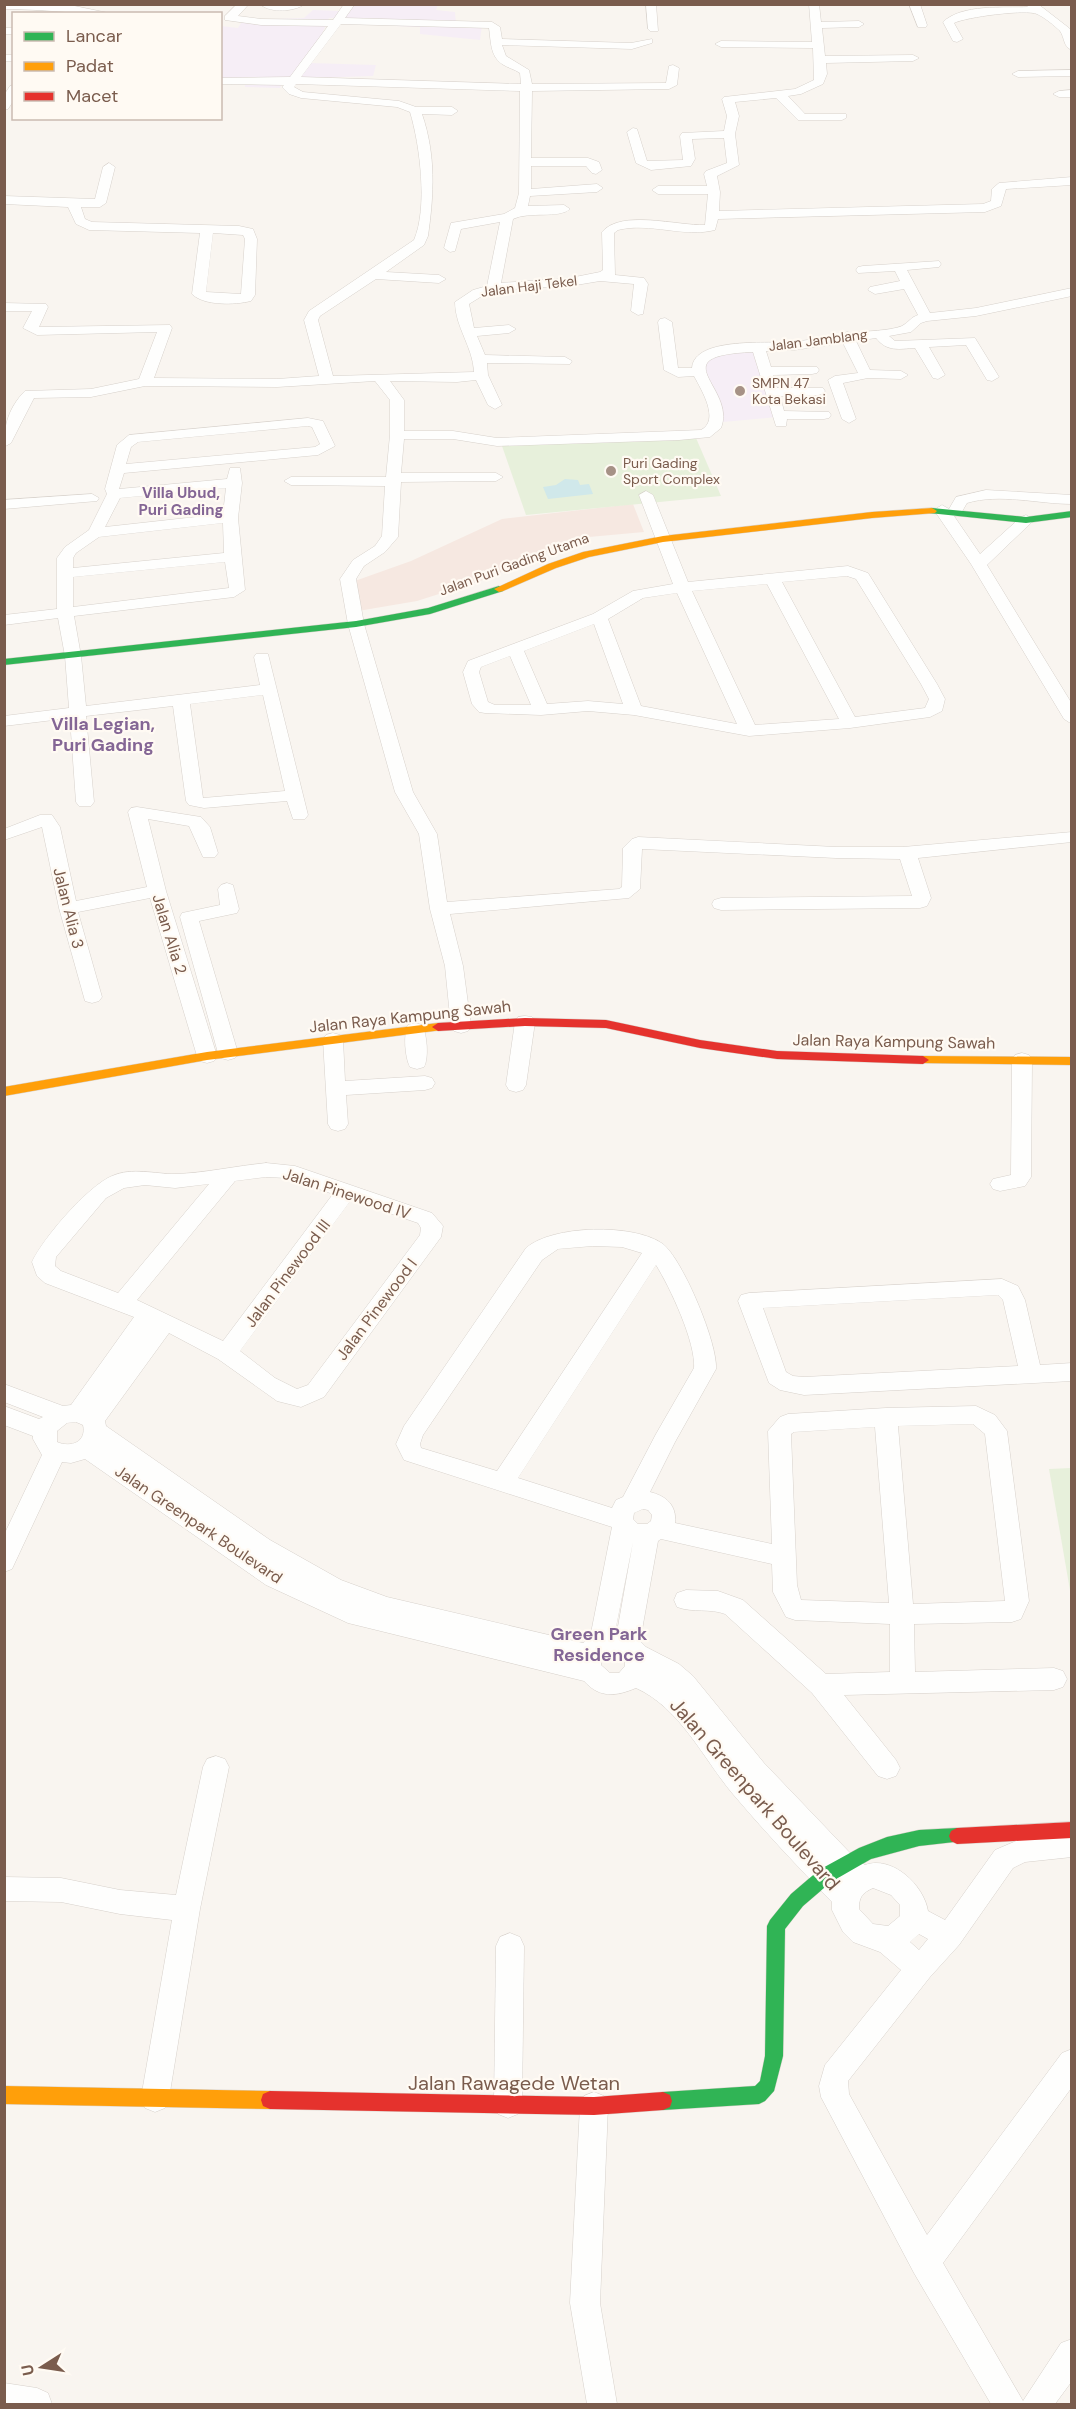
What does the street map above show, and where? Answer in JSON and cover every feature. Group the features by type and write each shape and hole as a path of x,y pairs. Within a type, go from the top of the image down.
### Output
{"street":[{"path":"244,4 229,18 495,27 498,50 502,58 526,71 528,76 525,193 521,210"},
{"path":"266,5 290,7 300,4"},
{"path":"350,4 288,87 301,95 399,104 415,110 452,111"},
{"path":"651,4 654,29"},
{"path":"814,4 816,45 821,74 819,82 805,90 729,98 733,116 729,134 733,165 710,174 713,190 712,215 985,208 995,206 998,189 1003,186 1071,182"},
{"path":"905,5 914,5 922,25"},
{"path":"4,6 53,6 94,12"},
{"path":"4,19 17,7"},
{"path":"957,39 948,26 948,22 952,19 1034,7 1052,18 1065,30 1071,47"},
{"path":"815,25 859,24"},
{"path":"497,42 632,46 648,42"},
{"path":"721,44 816,45"},
{"path":"818,60 913,58"},
{"path":"222,81 293,80 526,88 669,86 673,68"},
{"path":"1018,74 1071,73"},
{"path":"4,106 12,92"},
{"path":"1059,94 1071,93"},
{"path":"779,94 802,118 842,116"},
{"path":"327,380 311,320 314,314 374,275 419,242 422,236 429,186 425,140 415,110"},
{"path":"633,132 642,163 651,166 687,163 689,159 686,136 729,134"},
{"path":"525,162 588,162 594,165 596,170"},
{"path":"4,200 73,204 100,203 109,167"},
{"path":"525,193 597,188"},
{"path":"658,190 713,190"},
{"path":"73,204 80,221 89,226 239,230 250,234 248,295 246,298 211,298 199,294 207,230"},
{"path":"450,248 455,226 507,218 521,210 564,209"},
{"name":"Jalan Haji Tekel","path":"495,405 481,375 471,332 460,309 462,302 480,291 493,288 541,285 601,277 610,272 607,237 609,230 614,226 628,224 707,229 712,224 712,215"},
{"path":"493,288 507,218"},
{"path":"863,270 934,264"},
{"path":"899,267 926,317"},
{"path":"374,275 439,279"},
{"path":"601,277 639,280 638,311"},
{"path":"875,291 907,284"},
{"name":"Jalan Jamblang","path":"699,372 699,364 704,357 714,351 794,346 906,329 916,320 926,317 976,312 1071,292"},
{"path":"4,307 41,307 30,328 37,331 165,328 145,382"},
{"path":"397,435 453,435 497,442 707,433 714,429 718,417 699,372 678,373 671,370 665,322"},
{"path":"471,332 508,329"},
{"path":"880,333 890,345 970,341 993,377"},
{"path":"848,336 865,374"},
{"path":"920,344 938,375"},
{"path":"809,350 759,349 780,419 824,415"},
{"path":"479,359 565,361"},
{"path":"765,370 812,370"},
{"path":"849,419 835,380 865,374 901,375"},
{"path":"4,443 24,400 30,394 91,393 145,382 267,384 379,377 481,375"},
{"path":"379,377 397,400 390,537 380,549 357,563 348,579 356,624 404,792 428,834 439,909 454,966 461,1026"},
{"path":"772,392 818,391"},
{"path":"95,533 114,494 112,489 124,445 136,438 308,422 318,424 328,442 328,446 318,452 118,469"},
{"path":"4,620 66,615 237,590 230,519 235,483 234,459"},
{"path":"291,481 496,477"},
{"path":"114,494 235,483"},
{"path":"1071,500 1042,500 997,494 961,500 948,511 1071,719"},
{"path":"646,495 682,586 749,731"},
{"path":"4,505 92,498"},
{"name":"Jalan Puri Gading Utama","path":"4,662 356,624 430,611 493,592 552,566 587,554 663,539 872,515 948,511 1026,520 1071,514"},
{"path":"85,802 73,656 66,615 65,558 70,550 95,533 230,519"},
{"path":"979,564 1026,520"},
{"path":"65,573 232,557"},
{"path":"848,571 862,576 937,699 936,707 919,715 749,731 634,710 588,706 541,710 495,710 485,708 480,704 471,668 474,664 599,617 639,594 682,586 773,579 848,571"},
{"path":"773,579 850,723"},
{"path":"599,617 634,710"},
{"path":"515,648 541,710"},
{"path":"262,657 299,815"},
{"path":"4,721 270,689"},
{"path":"181,701 195,801 204,803 294,795"},
{"name":"Jalan Alia 2","path":"207,1056 157,891 137,812 195,821 201,827 209,853"},
{"name":"Jalan Alia 3","path":"4,834 46,819 51,827 68,908 92,997"},
{"path":"439,909 622,894 631,889 632,848 638,843 690,843 789,852 907,853 1071,837"},
{"path":"720,904 920,902 922,898 907,853"},
{"path":"227,889 230,909 189,917 228,1053"},
{"path":"68,908 157,891"},
{"path":"516,1085 525,1022"},
{"name":"Jalan Raya Kampung Sawah","path":"4,1092 228,1053 415,1030 525,1022 606,1024 700,1044 777,1055 859,1059 1071,1061"},
{"path":"415,1030 417,1062"},
{"path":"333,1040 338,1124"},
{"path":"1000,1184 1018,1181 1021,1177 1022,1060"},
{"path":"335,1089 425,1083"},
{"name":"Jalan Pinewood IV","path":"122,1303 53,1277 45,1269 43,1262 47,1253 99,1193 119,1181 145,1178 175,1181 266,1170 288,1172 425,1218 432,1226"},
{"path":"227,1353 122,1303 229,1174"},
{"name":"Jalan Pinewood III","path":"227,1353 346,1192"},
{"name":"Jalan Pinewood I","path":"227,1353 283,1393 298,1399 316,1391 430,1237 432,1226"},
{"path":"655,1250 636,1243 595,1238 557,1240 540,1247 412,1432 408,1444 412,1454 502,1483 633,1512 661,1508 665,1519 653,1532 628,1681 611,1684 595,1678 593,1657 633,1512 664,1440 705,1369 706,1358 670,1268 655,1250"},
{"path":"502,1483 655,1250"},
{"path":"1031,1374 1014,1300 1010,1292 1002,1287 749,1301 777,1377 788,1384 804,1386 1071,1372"},
{"path":"4,1415 68,1455 83,1426 155,1319"},
{"name":"Jalan Greenpark Boulevard","path":"4,1393 83,1426 275,1578 357,1616 593,1657"},
{"path":"976,1415 987,1421 996,1431 1017,1601 1012,1612 1003,1614 902,1614 795,1610 789,1604 786,1597 779,1431 789,1423 886,1417 976,1415"},
{"path":"886,1417 902,1614 903,1683"},
{"path":"4,1562 50,1442 51,1422 83,1426"},
{"path":"633,1512 633,1533 653,1532 784,1557"},
{"path":"686,1600 718,1601 734,1606 821,1685 887,1768"},
{"path":"593,1657 614,1640 633,1658"},
{"name":"Jalan Greenpark Boulevard","path":"633,1658 675,1701 739,1782 844,1879"},
{"path":"821,1685 1054,1679"},
{"path":"154,2098 187,1909 216,1767"},
{"name":"Jalan Rawagede Wetan","path":"4,2095 594,2106 759,2095 768,2085 774,2056 776,1926 797,1900 844,1879 887,1845 919,1838 1071,1830"},
{"path":"1008,2404 925,2262 835,2097 833,2086 835,2075 920,1968 949,1936 1004,1859 1023,1850 1071,1846"},
{"path":"882,1875 896,1881 907,1890 913,1903 913,1917 903,1932 885,1939 873,1938 853,1926 844,1907 844,1879 882,1875"},
{"path":"4,1889 61,1890 120,1902 187,1909"},
{"path":"913,1917 949,1936"},
{"path":"885,1939 920,1968"},
{"path":"508,2104 510,1946"},
{"path":"925,2262 1071,2063"},
{"path":"594,2106 585,2303 602,2404"},
{"path":"1037,2404 1071,2354"},
{"path":"4,2398 37,2404"}],"shaded area":[{"path":"438,4 436,10 455,12 456,24 482,25 480,40 420,34 420,27 394,26 391,19 329,18 309,63 376,65 373,76 283,79 280,88 245,87 245,78 222,80 222,26 238,28 243,20 304,18 313,10 339,11 343,5"},
{"name":"SMPN 47 Kota Bekasi","path":"756,349 777,417 723,422 701,365 717,355"},
{"path":"633,504 644,532 578,538 486,579 417,601 358,611 352,582 411,561 502,519"}],"green space":[{"name":"Puri Gading Sport Complex","path":"696,438 721,496 526,515 502,446"},
{"path":"1072,1468 1071,1596 1049,1469"}],"water":[{"path":"565,479 578,480 580,485 589,484 593,494 548,499 543,487 556,485"}],"traffic: fast":[{"path":"932,511 1026,520 1072,514"},
{"path":"4,662 356,624 430,611 499,589"},
{"path":"663,2101 759,2095 768,2085 774,2056 776,1926 797,1900 825,1876 865,1853 887,1845 919,1838 957,1836"}],"traffic: slow":[{"path":"499,589 587,554 663,539 872,515 932,511"},
{"path":"4,1092 207,1056 438,1027"},
{"path":"923,1060 1072,1061"},
{"path":"4,2095 270,2100"}],"traffic: jam":[{"path":"438,1027 525,1022 606,1024 700,1044 777,1055 923,1060"},
{"path":"957,1836 1072,1830"},
{"path":"270,2100 594,2106 663,2101"}],"place":[{"name":"SMPN 47 Kota Bekasi","path":"740,391"},
{"name":"Puri Gading Sport Complex","path":"611,471"}],"district":[{"name":"Villa Ubud, Puri Gading","path":"181,502"},
{"name":"Villa Legian, Puri Gading","path":"103,734"},
{"name":"Green Park Residence","path":"599,1644"}]}
